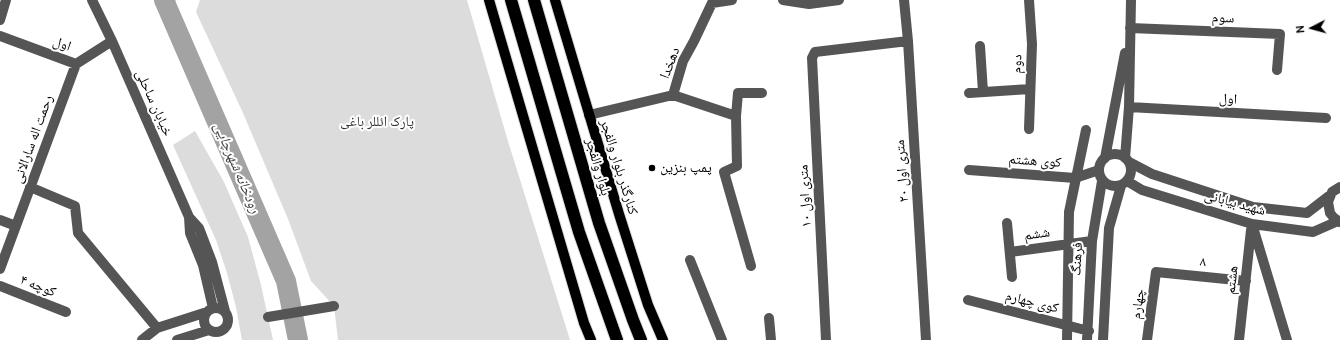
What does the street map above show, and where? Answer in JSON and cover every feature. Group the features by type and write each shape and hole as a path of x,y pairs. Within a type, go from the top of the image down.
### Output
{"highway":[{"path":"511,0 579,232 617,340"},
{"name":"بلوار والفجر","path":"534,0 599,223 641,340"}],"main road":[{"path":"489,0 584,323 591,340"},
{"name":"کنارگذر بلوار والفجر","path":"555,0 648,305 664,340"}],"street":[{"path":"0,20 6,0"},
{"name":"خیابان ساحلی","path":"92,0 112,41 189,218 190,233 203,265 210,310"},
{"name":"دهخدا","path":"589,115 673,95 683,61 694,41 712,1 732,0"},
{"path":"783,0 809,4 837,0"},
{"name":"۲۰ متری اول","path":"904,0 908,41 926,340"},
{"name":"دوم","path":"1029,0 1032,44 1029,129"},
{"path":"1103,340 1109,228 1124,184 1131,172 1127,160 1130,107 1131,0"},
{"path":"1124,184 1111,186 1102,180 1099,170 1102,161 1105,158 1130,28"},
{"name":"سوم","path":"1130,28 1280,34 1277,70"},
{"name":"اول","path":"0,36 76,64 112,41"},
{"name":"۱۰ متری اول","path":"826,340 812,58 814,52 908,41"},
{"path":"980,46 983,92"},
{"name":"رحمت اله سارالانی","path":"0,270 76,64"},
{"path":"969,92 1030,89"},
{"path":"750,266 724,172 737,166 736,116 738,93 762,93"},
{"path":"673,95 736,116"},
{"name":"اول","path":"1130,107 1326,118"},
{"path":"1067,340 1069,212 1086,130"},
{"path":"1105,158 1115,154 1127,160"},
{"name":"شهید بیابانی","path":"1127,160 1152,174 1253,207 1307,212 1329,196 1335,189 1340,187"},
{"name":"کوی هشتم","path":"969,170 1075,178 1099,170"},
{"name":"فرهنگ","path":"1088,336 1092,241 1102,180"},
{"name":"شهید بیابانی","path":"1124,184 1252,224 1313,232 1339,221"},
{"path":"30,187 76,206 78,233 157,328"},
{"path":"1329,196 1328,208 1334,218 1339,221"},
{"name":"خیابان ساحلی","path":"189,218 199,228 212,262 224,311"},
{"path":"0,220 16,226"},
{"path":"1007,222 1012,277"},
{"path":"1252,224 1287,340"},
{"name":"هشتم","path":"1239,340 1252,224"},
{"name":"ششم","path":"1010,252 1092,241"},
{"path":"690,260 722,340"},
{"name":"۸","path":"1156,272 1246,281"},
{"name":"چهارم","path":"1147,340 1156,272"},
{"name":"کوچه ۴","path":"0,286 66,312"},
{"name":"کوی چهارم","path":"968,300 1068,326 1088,336"},
{"path":"268,317 334,306"},
{"path":"142,340 157,328 217,308 224,311 229,318 228,326 217,333 177,340"},
{"path":"210,310 204,319 206,327 227,340"},
{"path":"769,318 771,340"}],"green space":[{"name":"پارک ائللر باغی","path":"200,0 467,0 507,138 570,340 338,340 334,306 311,281 288,219 243,113 196,12"},
{"path":"195,131 224,182 248,237 261,285 273,340 242,340 236,307 216,240 173,145"}],"waterway":[{"name":"رودخانه شهرچایی","path":"164,0 286,281 298,340"},
{"name":"رودخانه شهرچایی","path":"166,5 170,0"}],"place":[{"name":"پمپ بنزین","path":"652,168"}]}
